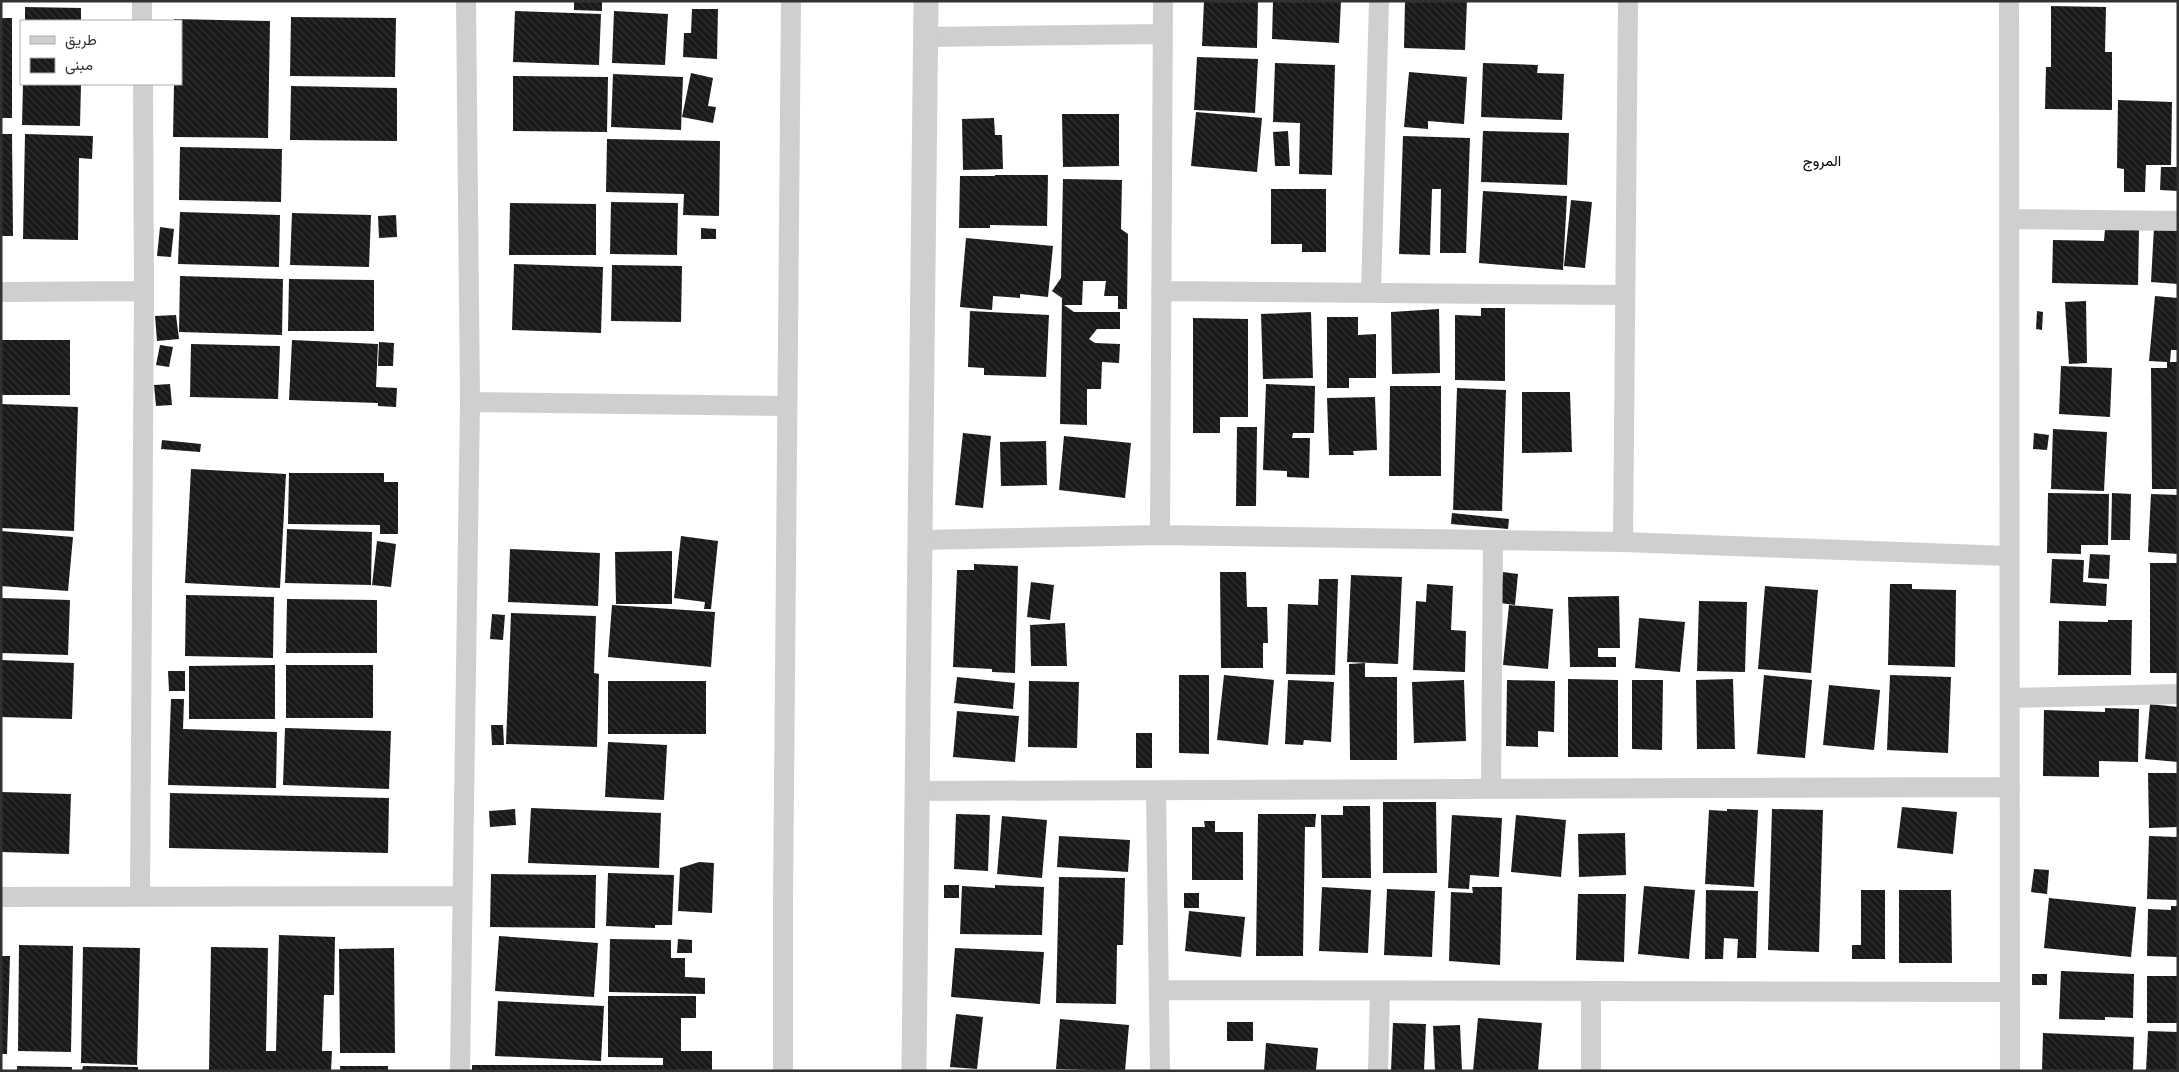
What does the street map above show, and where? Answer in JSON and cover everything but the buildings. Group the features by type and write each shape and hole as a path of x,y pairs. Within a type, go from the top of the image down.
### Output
{"street":[{"path":"142,1 142,20"},
{"path":"460,1071 470,402 466,1"},
{"path":"783,1071 791,1"},
{"path":"914,1071 915,791 926,1"},
{"path":"1160,535 1163,1"},
{"path":"1371,293 1378,1"},
{"path":"1624,542 1628,1"},
{"path":"2009,1 2010,1071"},
{"path":"925,38 1162,34"},
{"path":"140,896 144,291 142,85"},
{"path":"2009,219 2178,220"},
{"path":"1,292 144,291"},
{"path":"1161,291 1626,295"},
{"path":"470,402 787,406"},
{"path":"919,540 1160,535 1624,542 2009,556"},
{"path":"1491,790 1493,540"},
{"path":"2010,698 2178,694"},
{"path":"915,791 1491,790 2010,786"},
{"path":"1156,791 1160,1071"},
{"path":"1,897 462,896"},
{"path":"1159,990 2010,992"},
{"path":"1378,1071 1380,991"},
{"path":"1591,991 1591,1071"}],"district":[{"name":"المروج","path":"1822,161"}]}
